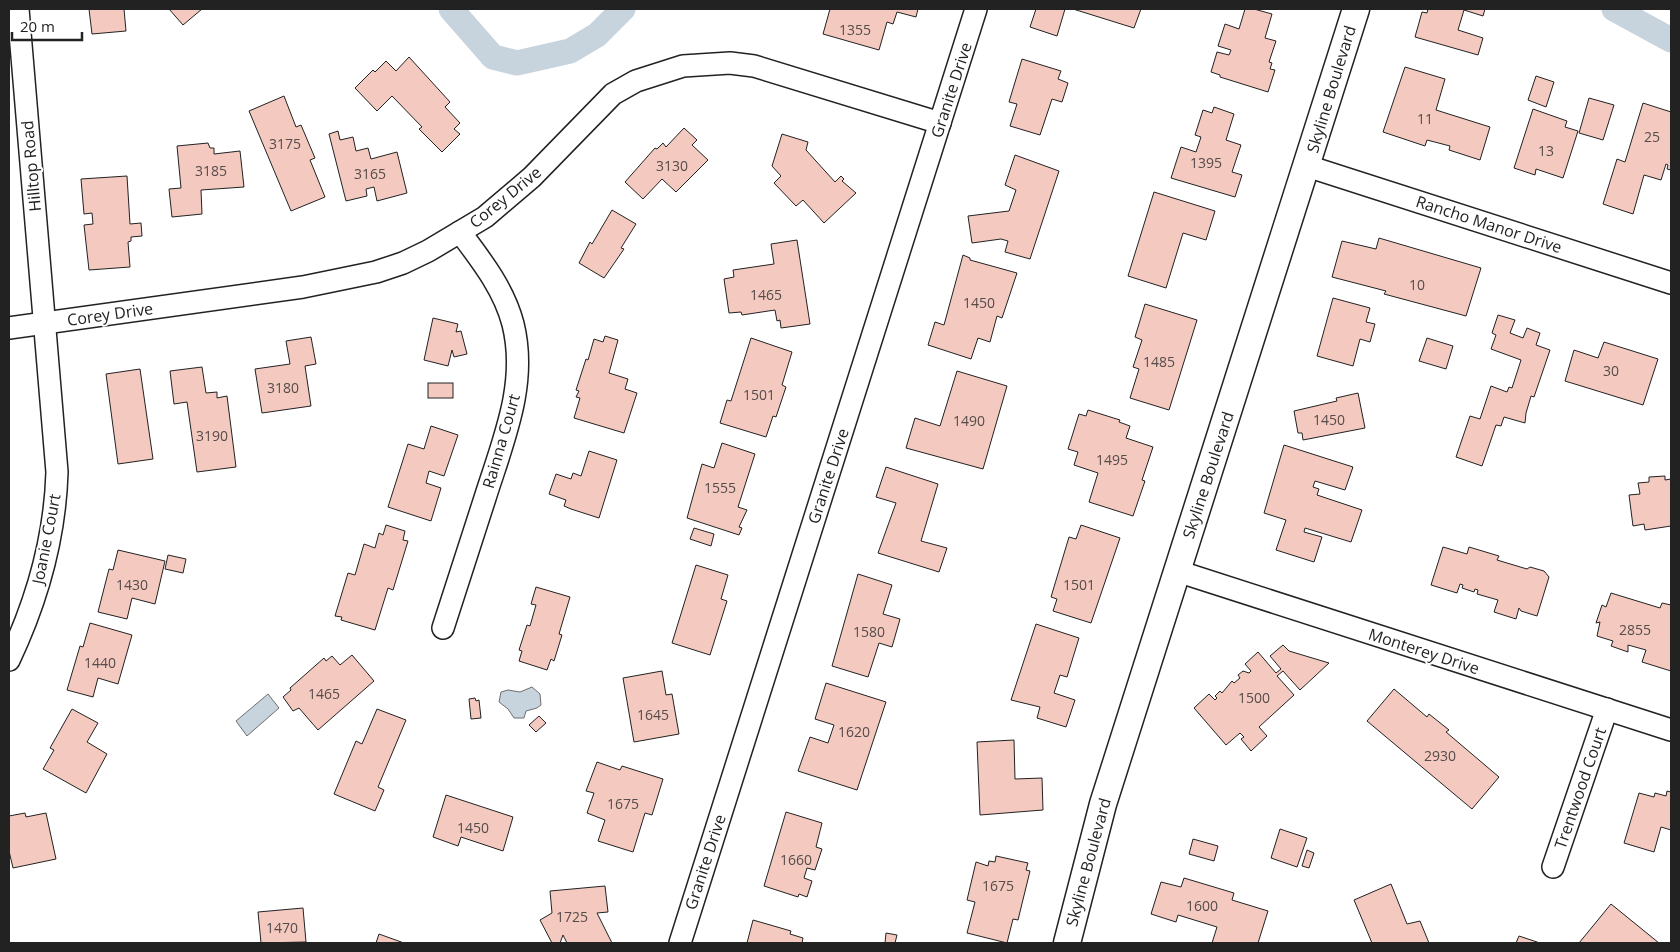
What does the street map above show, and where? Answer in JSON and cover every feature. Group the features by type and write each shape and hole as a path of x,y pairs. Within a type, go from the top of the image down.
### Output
{"street":[{"name":"Hilltop Road","path":"18,9 45,323"},
{"name":"Granite Drive","path":"680,943 976,9"},
{"name":"Skyline Boulevard","path":"1067,943 1103,804 1356,9"},
{"name":"Corey Drive","path":"9,328 303,287 376,272 428,251 485,217 532,177 613,94 636,80 682,66 730,63 754,66 940,124"},
{"name":"Rancho Manor Drive","path":"1307,166 1671,283"},
{"name":"Rainna Court","path":"443,628 516,398 518,376 518,350 507,305 482,261 460,232"},
{"name":"Joanie Court","path":"9,660 25,624 42,570 56,493 56,452 45,323"},
{"name":"Monterey Drive","path":"1177,572 1671,730"},
{"name":"Trentwood Court","path":"1553,868 1607,709"}],"shaded area":[{"path":"532,687 540,694 541,705 526,711 524,718 514,718 508,709 499,702 501,692 508,690 520,692"},
{"path":"268,694 279,708 247,736 236,721"}],"building":[{"path":"89,9 124,9 126,31 92,34"},
{"path":"169,9 202,9 183,25"},
{"path":"830,9 918,9 916,17 897,12 893,24 887,22 879,50 823,34"},
{"path":"1036,9 1065,9 1057,36 1030,27"},
{"path":"1073,9 1141,9 1134,28"},
{"path":"1245,9 1254,9 1272,14 1265,38 1276,41 1269,62 1272,63 1270,69 1275,70 1268,92 1220,77 1220,75 1211,72 1217,52 1229,55 1231,50 1218,46 1225,24 1239,29"},
{"path":"1428,9 1485,9 1483,16 1464,10 1458,30 1483,38 1478,55 1415,37 1422,12 1427,13"},
{"path":"409,57 450,102 445,107 460,123 454,129 460,134 442,152 419,129 422,127 392,96 377,111 355,88 373,70 375,72 386,61 396,71"},
{"path":"1022,59 1061,71 1058,79 1068,83 1062,102 1052,99 1040,135 1010,126 1017,104 1009,102"},
{"path":"1405,67 1445,79 1436,110 1490,127 1480,160 1449,150 1450,146 1427,140 1425,146 1383,132"},
{"path":"1536,76 1554,82 1546,107 1528,100"},
{"path":"284,96 296,127 301,125 315,158 310,160 325,197 291,211 249,111"},
{"path":"1589,98 1614,105 1603,140 1579,133"},
{"path":"1643,103 1671,112 1671,170 1667,169 1668,165 1666,164 1661,180 1644,175 1633,214 1603,204 1617,159 1625,162"},
{"path":"1214,107 1234,114 1226,140 1241,145 1232,172 1242,175 1235,197 1171,178 1181,147 1196,152 1201,137 1195,135 1203,110 1212,113"},
{"path":"1533,109 1567,121 1565,127 1578,131 1563,178 1536,169 1535,175 1514,168"},
{"path":"684,128 697,140 692,145 708,160 676,192 662,179 643,199 625,182 655,148 657,149 663,143 666,147"},
{"path":"338,131 340,140 353,137 356,151 368,148 371,159 397,152 407,193 377,201 374,187 366,189 367,196 346,201 329,134"},
{"path":"782,134 808,142 806,150 835,182 841,176 844,179 842,181 856,193 824,223 803,200 796,206 774,183 781,176 772,166"},
{"path":"208,143 210,148 214,148 214,154 240,151 244,187 201,190 202,214 172,217 169,189 181,188 177,146"},
{"path":"1015,155 1059,171 1030,259 1005,252 1008,241 1001,239 972,243 968,216 1009,211 1016,190 1005,185"},
{"path":"127,176 130,224 141,223 142,236 131,237 131,241 128,242 130,267 89,270 84,225 93,224 92,213 84,214 81,179"},
{"path":"1154,192 1215,211 1206,240 1183,233 1166,288 1128,276"},
{"path":"612,210 636,224 621,248 624,249 604,278 579,263 590,242 592,244"},
{"path":"1379,238 1481,268 1466,316 1384,294 1386,291 1332,277 1342,241 1376,249"},
{"path":"797,240 810,324 781,328 780,320 777,321 775,310 742,315 741,312 729,313 724,279 734,277 733,270 774,264 771,244"},
{"path":"963,255 970,258 970,260 1017,273 1002,318 997,316 990,342 978,338 971,359 928,345 935,322 944,325"},
{"path":"1333,298 1370,308 1366,322 1375,324 1370,342 1360,339 1353,366 1317,356"},
{"path":"1145,304 1197,320 1169,410 1130,398 1139,369 1133,367 1142,340 1135,337"},
{"path":"1498,315 1515,320 1510,333 1523,338 1527,328 1540,333 1536,345 1550,350 1534,397 1531,396 1525,423 1504,417 1501,426 1496,425 1482,466 1456,457 1470,416 1480,419 1491,386 1507,392 1509,387 1512,388 1521,360 1491,349 1496,335 1492,333"},
{"path":"433,318 458,324 456,332 461,331 467,354 454,357 452,350 448,366 424,360"},
{"path":"605,336 618,340 609,373 628,379 625,389 637,393 624,433 574,418 580,398 576,397 579,391 576,390 586,359 588,360 594,339 603,342"},
{"path":"311,337 316,364 305,366 311,406 262,413 255,369 290,364 286,341"},
{"path":"751,338 792,352 782,385 786,387 776,417 773,416 766,437 720,423 727,400 731,401"},
{"path":"1427,338 1453,346 1446,369 1419,361"},
{"path":"1604,342 1658,359 1643,405 1565,381 1574,350 1598,358"},
{"path":"202,367 206,393 217,392 217,398 227,396 236,467 197,472 187,402 174,404 170,371"},
{"path":"140,369 153,459 118,464 106,374"},
{"path":"957,371 1007,386 983,469 906,448 915,418 940,426"},
{"path":"428,383 453,383 453,398 428,398"},
{"path":"1358,393 1365,428 1303,440 1302,433 1298,433 1294,411 1337,401 1336,398"},
{"path":"1088,410 1120,420 1119,422 1130,426 1126,438 1153,447 1142,480 1145,481 1133,516 1089,502 1098,473 1074,465 1078,452 1068,449 1079,414 1086,416"},
{"path":"431,426 458,435 444,476 429,471 426,483 441,488 431,521 388,507 408,444 424,449"},
{"path":"722,443 755,454 738,507 747,510 739,527 742,528 739,535 687,518 702,464 714,468"},
{"path":"1284,445 1353,467 1345,490 1315,481 1313,487 1319,489 1317,495 1362,510 1351,542 1305,528 1304,532 1322,537 1314,562 1276,550 1286,520 1264,513"},
{"path":"589,451 617,460 599,518 564,506 566,500 549,494 556,474 571,479 573,473 581,476"},
{"path":"886,467 938,484 921,541 947,548 939,572 878,553 896,503 876,497"},
{"path":"1665,476 1665,480 1671,479 1671,526 1645,530 1644,524 1633,526 1629,495 1640,494 1638,483 1649,482 1649,477"},
{"path":"386,525 405,531 403,540 408,541 393,590 388,588 375,630 341,620 342,617 335,616 348,573 355,575 364,544 375,548 379,533 383,535"},
{"path":"1081,525 1120,538 1091,623 1053,611 1057,599 1051,597 1069,537 1076,539"},
{"path":"694,528 714,534 711,546 690,539"},
{"path":"1443,547 1467,554 1469,547 1499,556 1497,560 1527,569 1530,567 1544,571 1549,577 1537,616 1521,611 1519,608 1516,619 1494,612 1498,600 1477,594 1478,590 1475,589 1474,592 1462,588 1463,585 1460,584 1457,593 1431,585"},
{"path":"118,550 165,561 155,604 132,598 127,619 98,612 109,569 113,570"},
{"path":"168,555 186,559 183,573 165,569"},
{"path":"696,565 728,575 721,599 727,601 710,655 672,643"},
{"path":"858,574 892,585 883,614 900,619 892,647 879,643 868,677 832,666"},
{"path":"536,587 570,597 559,634 562,635 554,661 551,659 547,670 519,661 522,651 519,650 527,625 530,626 536,605 531,604"},
{"path":"1611,593 1660,608 1662,603 1671,605 1671,671 1642,662 1646,650 1628,645 1628,652 1611,646 1613,641 1597,636 1600,622 1596,623 1602,605 1606,607"},
{"path":"90,623 132,635 118,684 98,678 93,697 67,690 80,646 83,647"},
{"path":"1036,624 1079,638 1067,677 1060,675 1054,693 1075,700 1066,727 1037,718 1040,707 1011,700"},
{"path":"1283,645 1289,651 1329,663 1300,690 1283,671 1277,676 1294,695 1259,727 1267,736 1251,751 1241,739 1244,737 1240,733 1226,745 1194,708 1209,694 1215,700 1217,698 1215,696 1220,691 1222,693 1232,681 1234,683 1240,678 1238,675 1243,671 1249,673 1251,671 1245,664 1258,652 1276,673 1281,669 1270,656"},
{"path":"352,655 374,681 318,730 299,708 293,711 283,697 291,690 290,688 324,658 326,661 332,656 340,665"},
{"path":"662,671 666,695 672,694 679,734 634,742 623,678"},
{"path":"826,683 886,702 857,790 798,771 810,737 828,743 834,725 815,719"},
{"path":"1394,689 1427,717 1429,714 1449,730 1446,732 1499,777 1472,809 1367,721"},
{"path":"475,698 476,701 479,700 481,718 471,719 469,699"},
{"path":"72,709 98,723 87,742 107,754 86,793 43,769 54,750 50,748"},
{"path":"377,709 406,720 378,787 384,790 375,811 334,794 356,741 362,744"},
{"path":"539,716 546,723 536,732 529,725"},
{"path":"1014,740 1015,779 1042,778 1043,810 980,815 977,742"},
{"path":"597,762 620,770 622,766 663,779 652,815 645,813 633,852 598,841 605,820 587,813 594,793 586,791"},
{"path":"1667,791 1671,792 1671,830 1661,827 1654,852 1624,843 1639,793 1654,797 1655,793 1666,796"},
{"path":"446,795 513,817 503,851 461,837 458,846 433,837"},
{"path":"786,812 822,823 816,847 822,849 815,870 807,868 804,878 812,881 807,897 799,894 798,897 764,886"},
{"path":"25,813 26,817 46,813 56,859 13,868 9,851 9,816"},
{"path":"1280,829 1307,838 1297,867 1271,858"},
{"path":"1193,839 1218,846 1214,861 1189,854"},
{"path":"1307,850 1314,853 1309,868 1302,866"},
{"path":"996,856 1028,863 1026,870 1030,871 1018,920 1013,919 1007,943 967,933 975,902 967,900 976,862 988,866 989,861 995,862"},
{"path":"1184,878 1234,893 1232,900 1268,911 1258,943 1212,943 1217,927 1178,915 1176,922 1151,914 1161,882 1181,887"},
{"path":"1391,884 1407,924 1420,921 1429,943 1372,943 1354,900"},
{"path":"605,886 608,912 597,913 612,943 567,943 563,935 560,943 552,943 540,920 552,913 550,891"},
{"path":"1611,904 1659,943 1579,943"},
{"path":"303,908 306,942 261,943 258,912"},
{"path":"753,920 791,931 790,934 803,938 802,943 747,943"},
{"path":"886,933 897,935 895,943 885,943"},
{"path":"379,934 404,943 376,943"},
{"path":"1519,936 1540,943 1516,943"}],"waterway":[{"path":"451,9 493,57 517,63 570,51 597,35 623,9"},
{"path":"1614,9 1671,40"}]}
